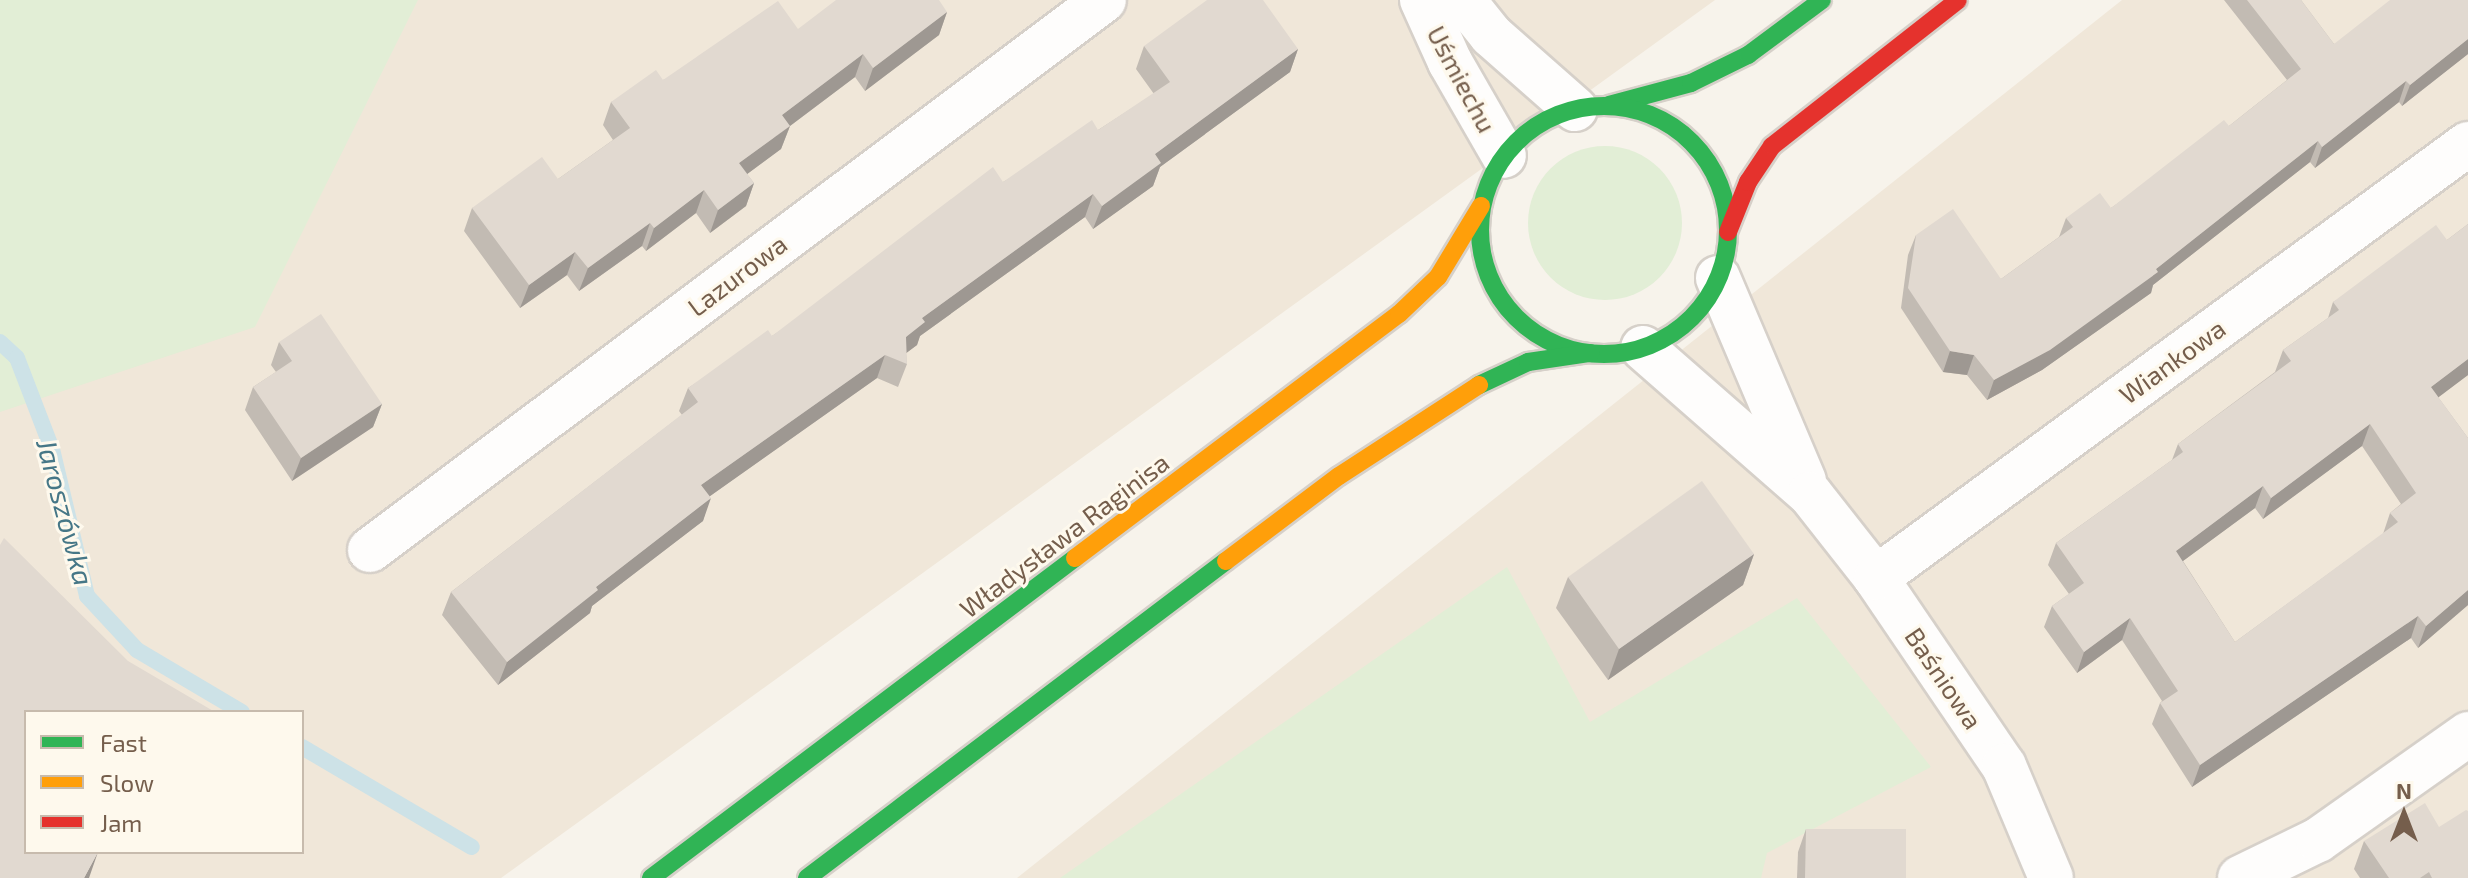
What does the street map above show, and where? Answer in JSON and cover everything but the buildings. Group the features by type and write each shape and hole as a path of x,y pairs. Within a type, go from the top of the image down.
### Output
{"main road":[{"path":"1590,353 1535,333 1504,303 1484,264 1481,206 1504,156 1548,119 1691,83 1748,55 1822,0"},
{"path":"807,878 1339,476 1461,393 1528,362 1643,348 1691,316 1718,278 1728,232 1748,182 1772,146 1958,0"},
{"path":"1591,108 1661,119 1683,134 1717,178 1728,232"},
{"name":"Władysława Raginisa","path":"651,878 1399,314 1438,277 1481,206"}],"street":[{"name":"Lazurowa","path":"370,550 1104,0"},
{"name":"Uśmiechu","path":"1422,0 1450,62 1504,156"},
{"name":"Uśmiechu","path":"1463,0 1491,35 1591,108"},
{"name":"Wiankowa","path":"1876,578 2468,144"},
{"name":"Baśniowa","path":"1718,278 1810,494"},
{"name":"Baśniowa","path":"1643,348 1810,494 1876,578 2004,766 2051,878"},
{"path":"2240,878 2318,840 2468,734"}],"shaded area":[{"path":"412,0 1715,0 501,878 0,878 0,409"},
{"path":"2122,0 2468,0 2468,878 1017,878"}],"green space":[{"path":"0,0 418,0 255,327 0,412"},
{"path":"1605,146 1635,152 1660,168 1676,193 1682,223 1676,253 1660,278 1635,294 1605,300 1575,294 1550,278 1534,253 1528,223 1534,193 1550,168 1575,152"},
{"path":"1507,567 1590,722 1797,598 1931,767 1767,853 1761,878 1060,878"}],"waterway":[{"name":"Jaroszówka","path":"0,342 17,358 52,449 87,596 137,650 239,710"},
{"name":"Jaroszówka","path":"304,748 472,847"}],"traffic: fast":[{"path":"1609,105 1691,83 1748,55 1822,0"},
{"path":"1604,106 1651,116 1673,127 1692,142 1707,161 1718,183 1728,230 1718,277 1707,299 1692,318 1673,333 1651,344 1604,354 1557,344 1535,333 1516,318 1501,299 1490,277 1480,230 1490,183 1501,161 1516,142 1535,127 1557,116 1604,106"},
{"path":"1479,385 1528,362 1590,353"},
{"path":"651,878 1075,558"},
{"path":"807,878 1226,561"}],"traffic: slow":[{"path":"1075,558 1399,314 1438,277 1481,206"},
{"path":"1226,561 1339,476 1479,385"}],"traffic: jam":[{"path":"1728,232 1748,182 1772,146 1958,0"}]}
